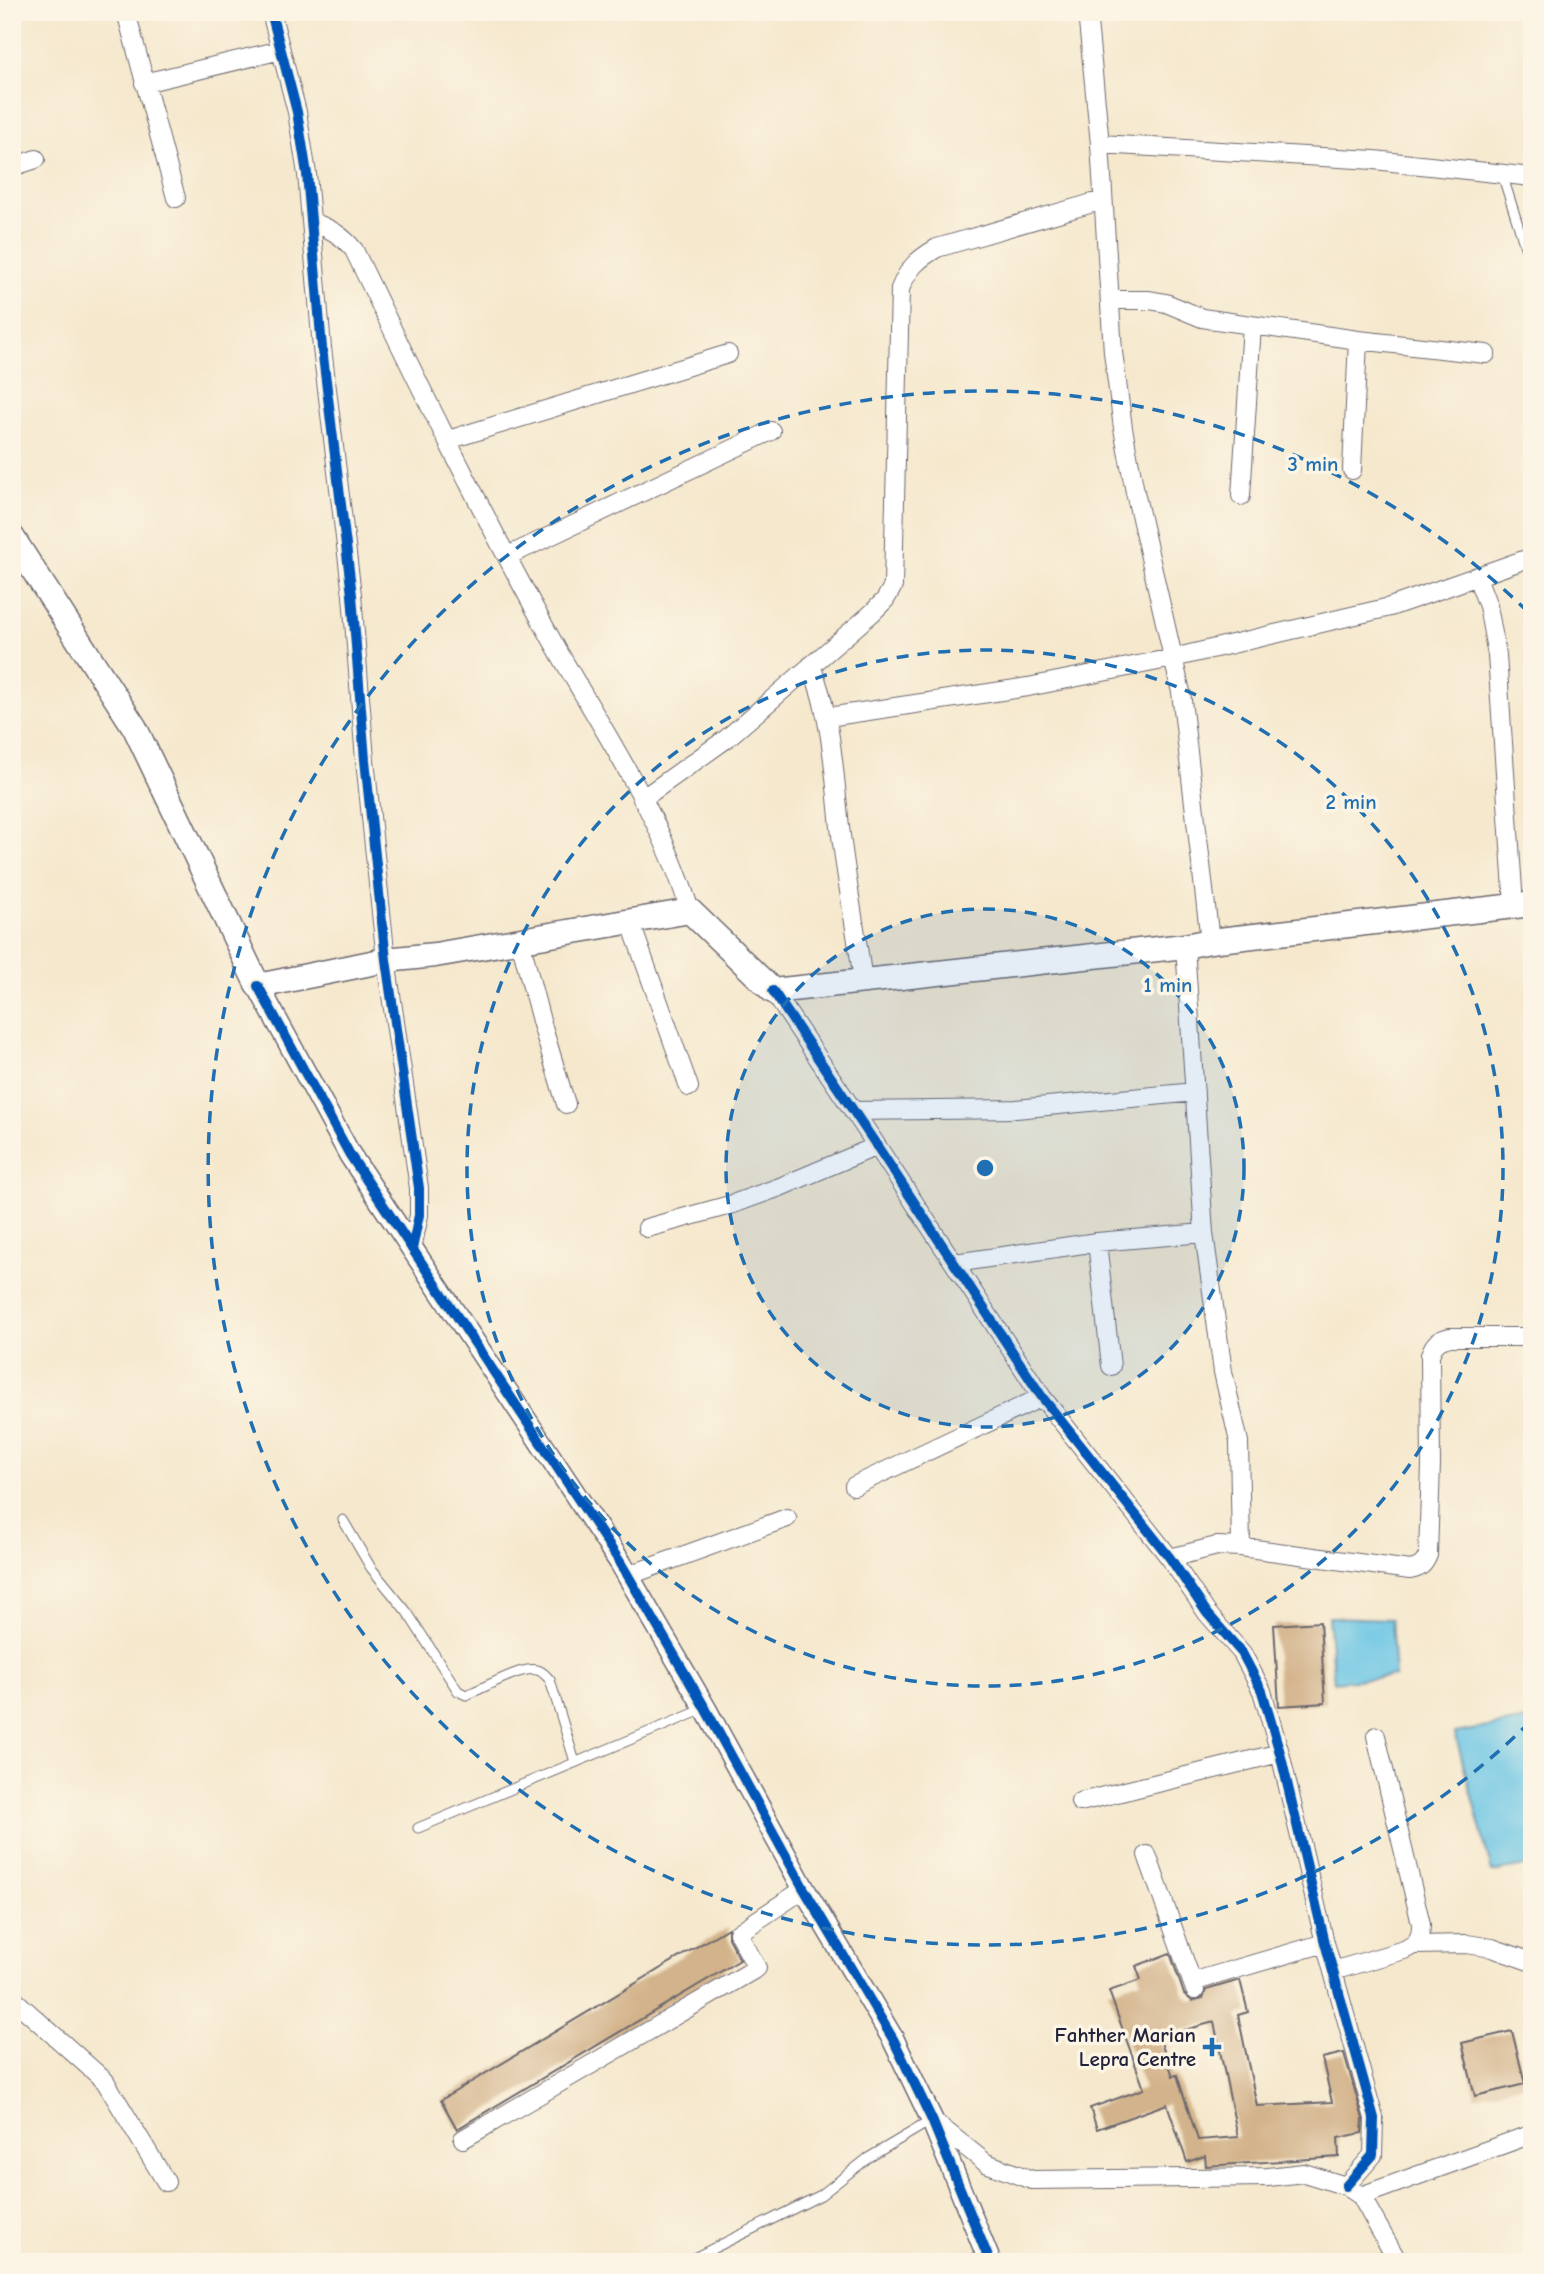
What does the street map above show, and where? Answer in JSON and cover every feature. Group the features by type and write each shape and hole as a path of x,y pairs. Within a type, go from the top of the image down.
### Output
{"main road":[{"path":"12,537 135,728 258,986 386,960 436,955 690,911 773,991 1185,946 1523,904"}],"street":[{"path":"125,12 176,198"},
{"path":"271,12 297,112 313,222 322,348 352,595 365,760 386,960 419,1188 419,1215 412,1250"},
{"path":"1087,12 1123,428 1181,692 1210,941"},
{"path":"144,83 281,50"},
{"path":"1100,144 1374,160 1532,177"},
{"path":"12,167 36,159"},
{"path":"642,799 726,739 885,600 892,586 900,289 906,273 919,258 937,248 1103,200"},
{"path":"313,222 335,231 345,238 354,250 547,631 662,833 679,874 690,911"},
{"path":"1110,300 1149,300 1166,303 1202,318 1358,340 1486,354"},
{"path":"1241,496 1252,325"},
{"path":"1352,470 1358,340"},
{"path":"448,440 728,354"},
{"path":"508,556 771,431"},
{"path":"828,717 1028,687 1173,658 1390,607 1532,557"},
{"path":"1477,577 1488,606 1497,655 1523,904"},
{"path":"811,665 828,717 840,830 863,981"},
{"path":"630,920 689,1087"},
{"path":"520,940 566,1104"},
{"path":"1185,946 1204,1233 1223,1373 1238,1442 1241,1547"},
{"path":"258,986 350,1155 627,1576 705,1708 804,1889 893,2039 932,2120 990,2262"},
{"path":"773,991 1042,1397 1170,1558 1207,1613 1242,1653 1262,1690 1280,1753 1325,1943 1374,2118 1373,2155 1353,2191"},
{"path":"853,1111 1016,1109 1195,1092"},
{"path":"647,1228 730,1205 877,1146"},
{"path":"955,1263 1097,1242 1204,1233"},
{"path":"1097,1242 1111,1366"},
{"path":"1170,1558 1217,1546 1410,1570 1424,1564 1428,1555 1430,1355 1433,1345 1450,1337 1532,1337"},
{"path":"854,1486 1042,1397"},
{"path":"627,1576 786,1518"},
{"path":"1376,1736 1421,1924 1421,1936 1415,1945"},
{"path":"1080,1802 1280,1753"},
{"path":"1147,1855 1193,1986 1325,1943"},
{"path":"463,2139 757,1968 738,1933 804,1889"},
{"path":"1333,1971 1415,1945 1467,1944 1492,1948 1532,1962"},
{"path":"12,1998 105,2081 166,2182"},
{"path":"932,2120 986,2163 1032,2180 1268,2177 1304,2173 1353,2191 1398,2262"},
{"path":"1353,2191 1532,2134"}],"lane":[{"path":"1502,174 1532,269"},
{"path":"343,1520 371,1568 407,1612 458,1691 466,1695 476,1692 523,1671 535,1669 544,1673 550,1680 575,1762"},
{"path":"418,1828 705,1708"},
{"path":"686,2262 821,2195 868,2158 932,2120"}],"water":[{"path":"1328,1617 1391,1619 1395,1676 1334,1682"},
{"path":"1532,1719 1532,1865 1492,1872 1455,1733"}],"building":[{"path":"1320,1622 1325,1703 1279,1706 1274,1625"},
{"path":"728,1928 728,1938 740,1960 457,2129 441,2100"},
{"path":"1170,1953 1184,1994 1192,2001 1203,1998 1206,1990 1240,1980 1248,2012 1238,2015 1257,2106 1332,2102 1322,2058 1344,2053 1363,2119 1362,2133 1338,2138 1339,2157 1206,2166 1205,2156 1187,2162 1167,2104 1097,2129 1090,2108 1144,2089 1109,1991 1141,1980 1136,1966","holes":["1214,2022 1238,2137 1198,2140 1177,2075 1173,2076 1159,2037"]},
{"path":"1512,2031 1525,2084 1475,2096 1462,2043"}],"cycle path":[{"path":"271,12 297,112 307,174 322,348 352,595 365,760 386,960 419,1188 419,1215 412,1249"},
{"path":"258,986 350,1155 620,1562 705,1708 804,1889 893,2039 932,2120 990,2262"},
{"path":"773,991 1042,1397 1170,1558 1207,1613 1242,1653 1262,1691 1280,1753 1325,1943 1374,2118 1373,2155 1346,2186"}],"place":[{"name":"Fahther Marian Lepra Centre","path":"1212,2047"}]}
